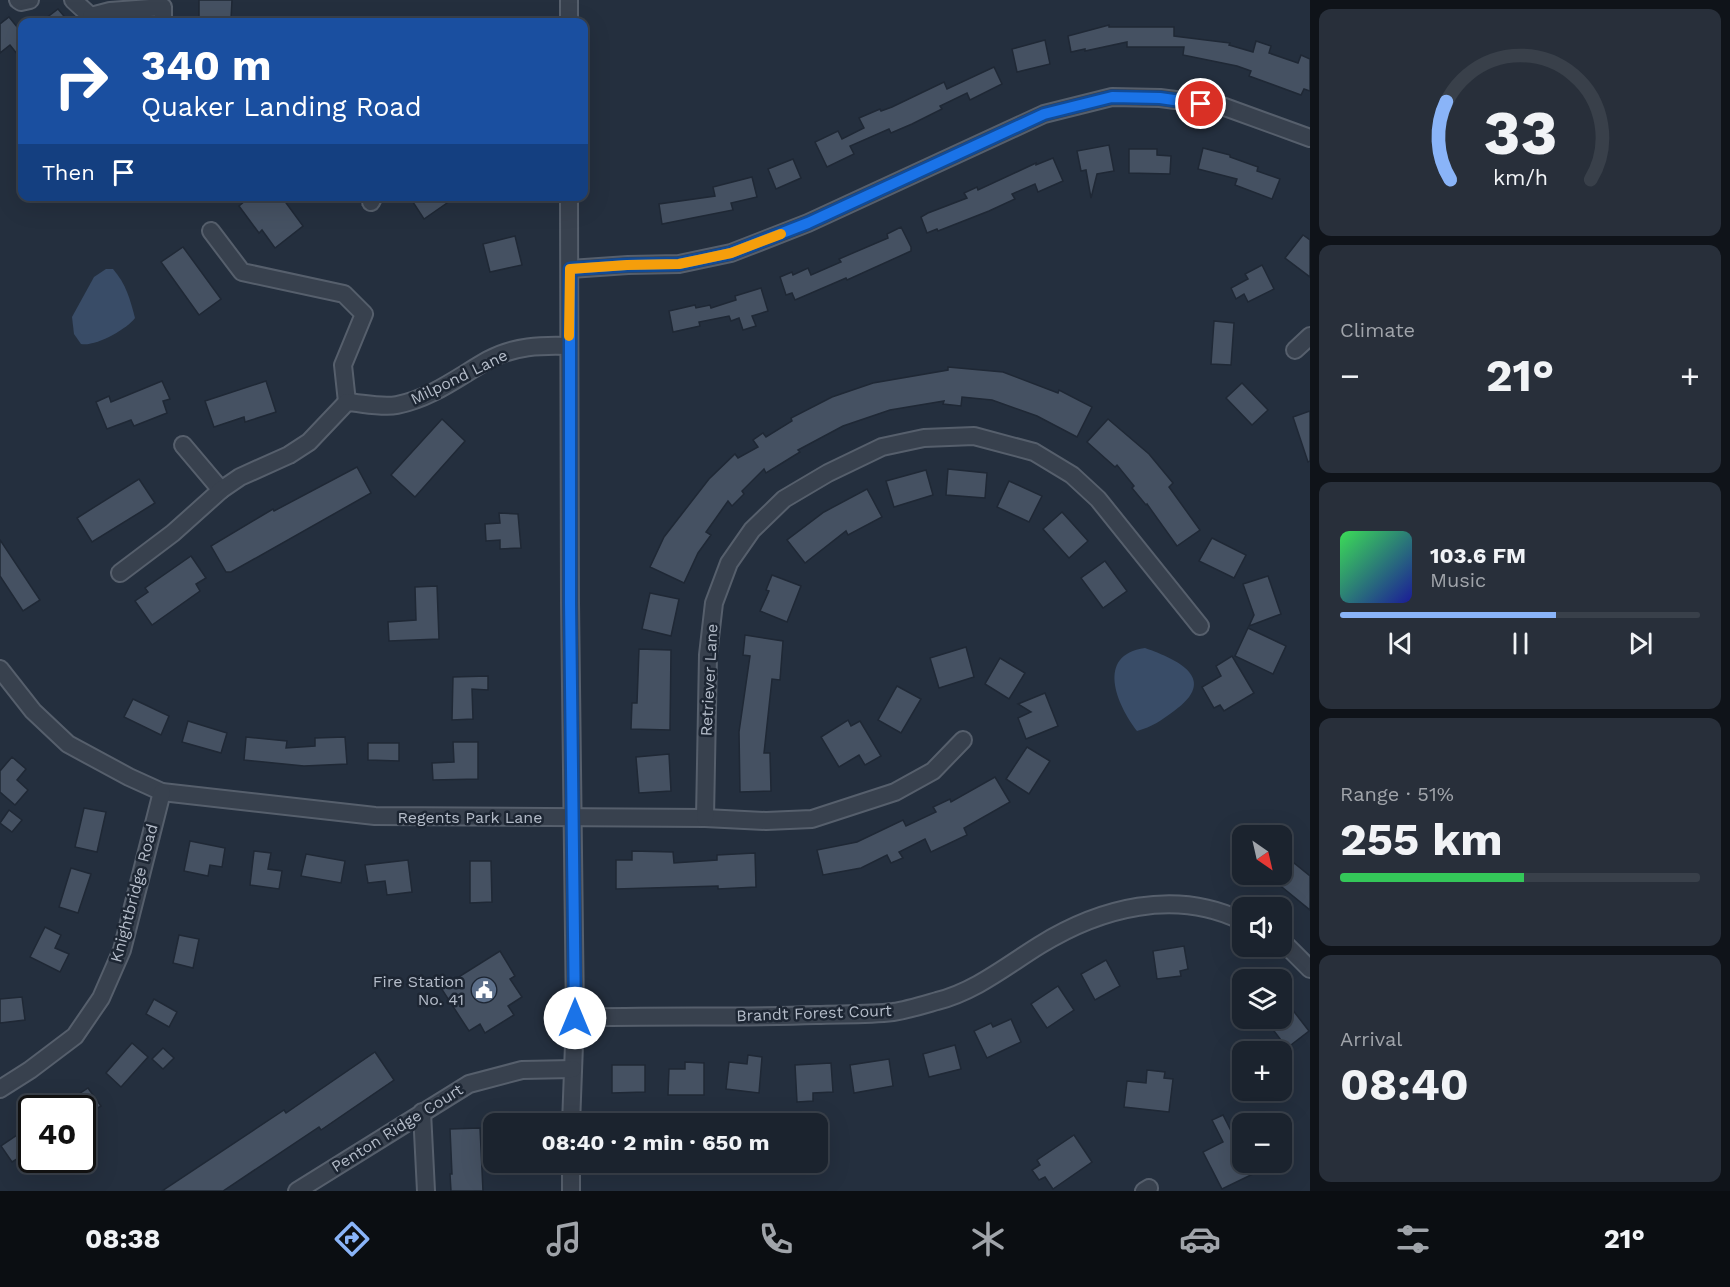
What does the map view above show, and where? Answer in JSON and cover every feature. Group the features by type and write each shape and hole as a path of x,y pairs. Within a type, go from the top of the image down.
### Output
{"street":[{"path":"18,0 21,2 30,0"},
{"path":"73,0 92,18"},
{"path":"568,0 568,18"},
{"path":"98,18 110,11 163,7 163,18"},
{"path":"570,269 679,264 731,253 808,223 1044,114 1112,97 1160,98 1222,106 1310,138"},
{"path":"569,201 570,603 575,1018 571,1113"},
{"path":"120,573 173,533 221,490 240,477 290,455 309,442 346,402 343,365 364,314 344,294 242,272 211,231"},
{"path":"1295,350 1310,336"},
{"name":"Milpond Lane","path":"346,402 394,406 417,400 490,359 511,351 539,345 569,346"},
{"name":"Retriever Lane","path":"705,818 708,655 714,603 729,563 752,530 784,499 828,473 882,447 924,438 974,436 1034,452 1072,475 1098,499 1200,626"},
{"path":"183,445 221,490"},
{"name":"Regents Park Lane","path":"0,669 33,711 68,744 162,792 375,816 705,818 766,821 812,819 895,792 933,771 963,740"},
{"name":"Knightbridge Road","path":"0,1089 75,1036 101,999 122,950 162,792"},
{"name":"Brandt Forest Court","path":"575,1018 639,1015 765,1017 894,1012 939,1001 976,987 1042,944 1093,918 1139,905 1186,904 1232,916"},
{"path":"1292,951 1310,969"},
{"name":"Penton Ridge Court","path":"297,1191 469,1084 522,1070 573,1069"},
{"path":"422,1112 426,1191"},
{"path":"571,1173 571,1191"}],"water":[{"path":"106,269 113,269 121,280 135,318 110,336 94,343 81,344 74,334 72,317 94,277"},
{"path":"1145,648 1181,665 1194,680 1193,689 1187,700 1170,714 1137,731 1118,695 1115,670 1120,660 1129,653"}],"building":[{"path":"199,0 232,0 231,18 199,18"},
{"path":"58,9 66,18 46,18"},
{"path":"9,17 18,28 18,55 10,45 0,53 0,24"},
{"path":"1109,25 1109,27 1174,27 1174,36 1230,43 1229,45 1253,52 1256,41 1271,46 1269,53 1298,63 1301,55 1310,59 1310,91 1304,89 1301,95 1249,76 1251,71 1237,66 1183,55 1184,47 1127,47 1127,42 1071,52 1068,36"},
{"path":"1045,40 1050,64 1017,72 1012,49"},
{"path":"994,67 1002,84 970,100 967,93 940,106 942,109 912,124 891,133 889,129 850,146 854,154 827,167 815,142 838,131 842,139 864,128 859,118 880,109 881,111 892,107 944,82 947,89"},
{"path":"1109,145 1114,171 1097,174 1091,198 1086,170 1081,171 1077,151"},
{"path":"1203,148 1230,155 1230,157 1258,167 1257,171 1280,179 1272,199 1235,185 1237,179 1198,169"},
{"path":"1129,149 1157,149 1157,155 1171,156 1170,174 1129,173"},
{"path":"1053,158 1063,181 1038,192 1035,184 1012,194 1015,199 989,211 927,233 921,217 967,198 964,193 977,187 978,190 1036,163 1036,165"},
{"path":"793,159 801,178 776,189 768,169"},
{"path":"752,177 757,197 731,203 733,210 662,224 659,204 715,196 713,187"},
{"path":"245,201 285,201 303,226 275,248 262,230 259,233 239,206"},
{"path":"412,201 450,201 424,219"},
{"path":"901,227 911,251 847,280 846,278 795,300 792,293 786,295 780,277 792,272 793,275 808,268 811,275 841,262 839,259 888,238 887,234"},
{"path":"1303,235 1310,240 1310,277 1285,258"},
{"path":"515,236 522,265 490,272 483,244"},
{"path":"183,247 221,299 199,315 161,262"},
{"path":"1262,265 1274,289 1248,302 1244,294 1236,299 1231,288 1248,279 1245,274"},
{"path":"761,288 768,311 752,316 756,326 743,330 739,318 731,321 729,316 699,322 700,326 673,332 669,311 695,305 696,308 710,305 711,308 736,300 735,296"},
{"path":"1214,321 1234,323 1231,365 1211,364"},
{"path":"948,367 1003,372 1058,393 1059,390 1092,407 1077,437 1037,416 992,400 962,397 961,406 943,404 944,401 890,410 843,426 798,450 800,452 766,473 764,469 742,491 744,494 732,506 728,501 706,532 711,535 698,553 684,583 650,567 664,537 709,479 735,454 738,458 758,447 753,440 763,433 766,437 792,421 791,418 832,397 873,383 948,370"},
{"path":"162,381 170,399 163,401 167,413 134,426 131,420 107,429 96,402 109,396 111,402"},
{"path":"266,381 276,412 245,422 244,417 214,427 205,401"},
{"path":"1242,383 1268,410 1252,425 1226,398"},
{"path":"1310,411 1310,461 1308,462 1293,417"},
{"path":"442,419 465,441 415,497 391,475"},
{"path":"1108,419 1149,454 1173,483 1169,487 1200,530 1177,546 1117,465 1115,467 1087,442"},
{"path":"357,467 371,493 231,572 226,572 211,546 273,509 274,511"},
{"path":"948,469 987,473 985,498 946,495"},
{"path":"926,470 933,495 894,507 886,481"},
{"path":"139,479 155,503 92,542 77,518"},
{"path":"1009,481 1042,496 1029,522 997,507"},
{"path":"867,489 882,517 848,535 846,531 805,563 787,540 824,512"},
{"path":"1062,512 1088,541 1069,558 1043,529"},
{"path":"499,513 518,514 521,548 500,549 500,540 486,541 485,524 500,523"},
{"path":"1212,538 1246,555 1234,578 1199,561"},
{"path":"0,540 40,600 23,611 0,576"},
{"path":"191,556 206,578 196,584 200,591 152,625 135,601 148,592 145,588"},
{"path":"1105,561 1127,591 1103,608 1081,578"},
{"path":"772,575 801,586 787,622 760,611 769,591 766,590"},
{"path":"1268,576 1281,614 1249,626 1254,615 1243,584"},
{"path":"437,586 439,639 389,641 388,622 416,620 415,587"},
{"path":"650,593 679,599 671,636 642,629"},
{"path":"1248,628 1286,646 1273,674 1235,656"},
{"path":"745,635 783,641 780,680 772,679 764,753 770,753 771,791 740,792 739,732 750,656 743,655"},
{"path":"966,647 974,677 939,688 930,658"},
{"path":"639,649 671,650 670,730 631,729 632,703 637,703"},
{"path":"1232,656 1254,693 1224,711 1220,705 1214,708 1202,687 1221,676 1216,666"},
{"path":"1000,658 1025,673 1009,699 985,684"},
{"path":"488,676 488,690 472,689 473,719 452,720 453,677"},
{"path":"897,686 921,699 901,733 878,720"},
{"path":"1045,693 1058,726 1026,739 1018,718 1031,712 1018,704"},
{"path":"133,699 169,716 161,735 124,717"},
{"path":"848,720 851,726 860,721 881,756 865,765 859,755 839,767 821,737"},
{"path":"188,721 227,733 221,753 182,742"},
{"path":"246,737 287,741 286,748 315,746 315,738 345,737 347,764 304,766 244,760"},
{"path":"453,742 478,742 478,779 433,780 432,763 454,762"},
{"path":"368,743 399,743 399,761 368,760"},
{"path":"1027,747 1050,761 1029,794 1006,779"},
{"path":"669,754 671,791 639,793 636,757"},
{"path":"12,757 26,769 17,780 28,790 15,805 0,792 0,771"},
{"path":"995,777 1010,802 964,828 967,835 931,852 925,839 899,852 903,858 891,863 887,855 861,868 823,875 817,850 857,842 903,820 906,826 936,812 933,807 950,799 951,802"},
{"path":"84,808 106,812 97,852 75,847"},
{"path":"9,810 22,820 12,832 0,823"},
{"path":"190,841 225,848 222,867 210,865 208,876 184,871"},
{"path":"254,851 271,853 268,869 282,871 279,889 250,885"},
{"path":"632,851 673,852 674,863 717,860 717,855 755,853 756,887 616,889 616,860 632,860"},
{"path":"306,854 345,861 341,883 301,876"},
{"path":"408,860 412,892 387,895 385,881 368,883 365,865"},
{"path":"470,861 491,861 492,902 470,903"},
{"path":"1294,863 1310,876 1310,910 1279,885 1292,885"},
{"path":"71,868 91,874 78,913 59,907"},
{"path":"45,927 61,935 55,948 69,954 60,972 30,957"},
{"path":"179,935 199,939 193,968 173,963"},
{"path":"1184,946 1188,969 1180,971 1181,976 1157,979 1153,951"},
{"path":"500,951 515,976 510,979 522,997 508,1006 514,1015 485,1033 480,1024 469,1031 441,988"},
{"path":"1106,960 1120,986 1095,1000 1081,974"},
{"path":"1058,986 1074,1010 1047,1028 1031,1004"},
{"path":"22,997 25,1020 0,1023 0,999"},
{"path":"154,999 177,1012 169,1027 146,1014"},
{"path":"1292,1009 1309,1031 1292,1044 1292,1041 1282,1041 1272,1029 1292,1029"},
{"path":"1011,1019 1021,1042 987,1058 974,1031 991,1023 993,1027"},
{"path":"132,1043 148,1057 121,1087 106,1073"},
{"path":"955,1045 961,1069 929,1077 923,1054"},
{"path":"163,1048 174,1058 163,1069 152,1059"},
{"path":"375,1052 394,1080 321,1130 319,1127 223,1191 162,1191 284,1110 286,1113"},
{"path":"748,1055 762,1057 759,1093 726,1089 729,1062 747,1064"},
{"path":"889,1059 893,1086 854,1093 850,1065"},
{"path":"685,1062 704,1063 704,1095 668,1095 669,1069 685,1069"},
{"path":"831,1063 833,1092 813,1093 813,1101 797,1102 795,1065"},
{"path":"612,1065 645,1065 645,1092 612,1093"},
{"path":"1147,1070 1165,1072 1164,1078 1173,1079 1169,1112 1124,1107 1127,1081 1146,1083"},
{"path":"88,1088 93,1095 78,1095"},
{"path":"96,1099 101,1106 96,1109"},
{"path":"1223,1115 1232,1133 1232,1173 1253,1174 1222,1189 1203,1152 1223,1142 1212,1120"},
{"path":"480,1128 483,1191 451,1191 450,1129"},
{"path":"18,1134 18,1158 12,1162 1,1146"},
{"path":"1074,1135 1092,1162 1053,1189 1045,1177 1039,1180 1032,1170 1040,1165 1037,1160"}],"slow traffic":[{"path":"569,336 570,269 679,264 731,253 781,234"}],"place":[{"name":"Fire Station No. 41","path":"484,990"}],"route":[{"path":"575,1018 570,603 570,269 679,264 731,253 808,223 1044,114 1112,97 1160,98 1201,104"}]}
